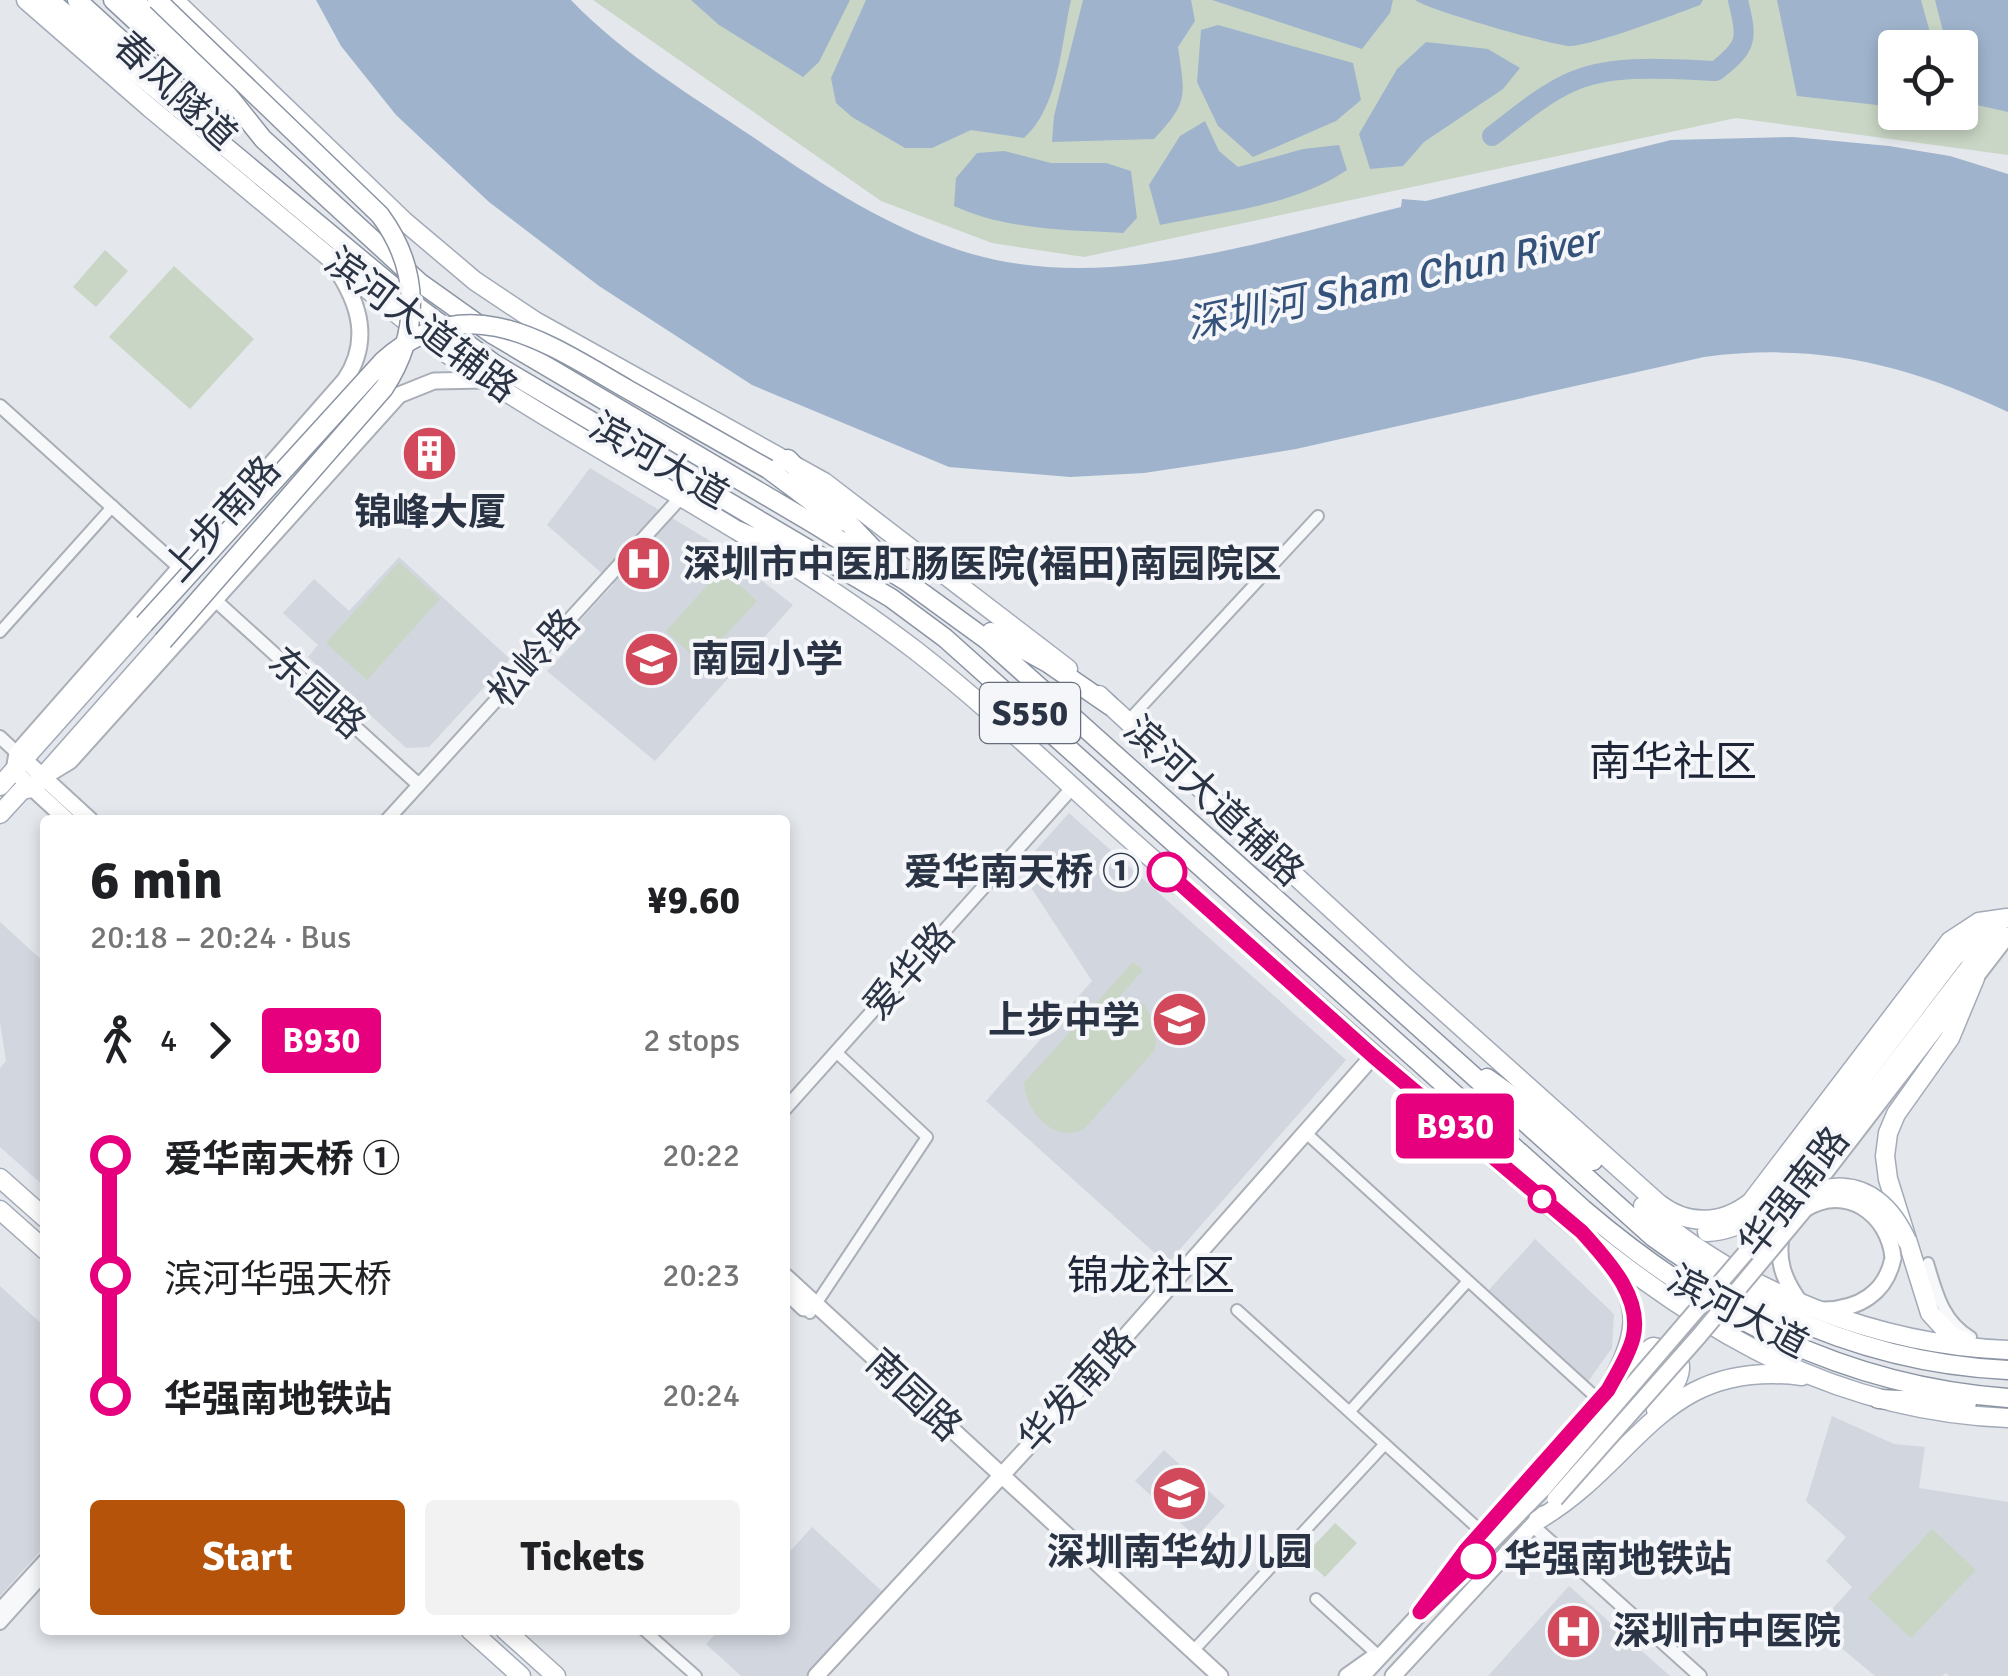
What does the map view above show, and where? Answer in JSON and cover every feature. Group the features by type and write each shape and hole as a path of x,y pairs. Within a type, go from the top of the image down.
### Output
{"main road":[{"name":"滨河大道辅路","path":"26,0 437,347 485,380 738,530 915,650 987,709 1373,1056 1582,1232 1701,1320 1746,1345 1878,1399 1938,1413 2008,1418"},
{"name":"滨河大道","path":"48,0 420,308 493,363 890,598 979,668 1619,1239 1682,1286 1730,1316 1809,1353 1954,1392 2008,1400"},
{"name":"春风隧道","path":"77,0 209,120 272,184"},
{"name":"春风隧道","path":"112,0 263,140"},
{"name":"滨河大道","path":"134,0 211,74 263,140 419,282 466,317 906,581 1039,684 1652,1237 1712,1279 1773,1312 1871,1348 1922,1360 2008,1370"},
{"name":"上步南路","path":"38,782 384,388 403,353 412,310 412,290 402,250 380,215 157,0"},
{"name":"滨河大道辅路","path":"174,0 404,221 475,281 556,333 824,482 1054,657 1708,1254 1808,1305 1926,1341 2002,1348"},
{"name":"上步南路","path":"0,786 14,761 345,380 359,352 361,321 348,286 322,251"},
{"name":"上步南路","path":"14,761 383,361 421,335 452,326 502,326 534,336 768,470 856,533"},
{"path":"345,380 364,370 379,374 389,387 385,410"},
{"name":"上步南路","path":"0,814 22,790 70,761 405,391 442,380 485,380"},
{"path":"788,459 906,581"},
{"path":"738,530 890,598"},
{"path":"932,598 1048,664 1110,705"},
{"path":"14,761 83,815"},
{"path":"38,782 63,815"},
{"path":"1658,1211 1685,1230 1713,1232 1738,1226 1760,1212 1954,957 1974,938 2007,917"},
{"name":"华强南路","path":"1393,1676 1536,1523 1549,1494 1767,1228 2007,917"},
{"name":"华强南路","path":"1808,1305 1784,1276 1780,1257 1782,1231 1790,1216 2008,935"},
{"path":"1975,978 1950,1038 1902,1104 1888,1133 1885,1156 1888,1179 1930,1313 1939,1325 1968,1343 2002,1348"},
{"path":"1429,1039 1516,1097 1592,1161"},
{"name":"华发南路","path":"816,1676 998,1479 1373,1056"},
{"path":"1417,1061 1548,1204"},
{"name":"滨河大道辅路","path":"1524,1083 1592,1161 1658,1211"},
{"path":"0,1178 40,1214"},
{"path":"1767,1228 1805,1195 1840,1187 1855,1189 1876,1199 1894,1217 1910,1255"},
{"name":"华强南路","path":"1362,1676 1420,1612 1549,1494 1700,1336 1805,1209 1837,1198 1865,1207 1910,1255"},
{"path":"0,1210 40,1246"},
{"path":"1582,1232 1612,1266 1632,1310 1634,1334 1630,1348 1604,1395"},
{"path":"1808,1305 1843,1308 1867,1299 1910,1255"},
{"name":"南园路","path":"790,1282 813,1309 1205,1676"},
{"name":"南园路","path":"790,1293 813,1309"},
{"path":"1420,1612 1482,1532 1640,1356 1653,1348 1668,1351 1680,1365 1677,1385 1576,1496 1536,1523"},
{"path":"1636,1434 1689,1394 1720,1380 1772,1374 1823,1379"},
{"path":"1878,1399 1958,1403 2008,1400"},
{"name":"南园路","path":"998,1479 1220,1676"},
{"path":"475,1635 515,1674"},
{"path":"511,1635 556,1676"},
{"path":"1347,1676 1380,1656"}],"street":[{"path":"0,406 179,567"},
{"name":"松岭路","path":"392,815 682,496"},
{"path":"0,632 113,506"},
{"path":"1128,721 1318,516"},
{"name":"东园路","path":"215,600 419,785"},
{"path":"0,736 14,761"},
{"name":"爱华路","path":"790,1103 1072,788"},
{"path":"813,1309 927,1136 836,1052"},
{"path":"1306,1133 1468,1282 1604,1395"},
{"path":"1350,1412 1468,1282"},
{"path":"1237,1310 1482,1532"},
{"path":"1193,1651 1386,1444"},
{"path":"1536,1523 1700,1676"},
{"path":"0,1609 40,1565"},
{"path":"0,1623 40,1579"},
{"path":"1316,1599 1380,1656"},
{"path":"650,1635 696,1676"}],"shaded area":[{"name":"南园小学","path":"590,468 715,544 793,605 655,761 547,671 585,631 578,623 614,584 547,525"},
{"path":"399,557 510,659 429,747 406,748 308,657 318,645 283,613 314,579 349,611"},
{"name":"上步中学","path":"1069,813 1346,1060 1167,1264 986,1101 1092,981 1019,869"},
{"path":"0,922 40,958 40,1183 0,1147 0,1068 6,1061 0,1022"},
{"path":"1535,1239 1614,1314 1612,1348 1587,1383 1487,1292"},
{"path":"0,1286 40,1322 40,1552 0,1596"},
{"path":"1832,1416 1894,1444 1925,1447 1919,1488 2008,1502 2008,1676 1875,1676 1816,1627 1852,1587 1826,1561 1846,1537 1806,1501"},
{"name":"深圳南华幼儿园","path":"1164,1450 1225,1506 1196,1537 1135,1481"},
{"path":"812,1527 885,1594 810,1676 741,1676 706,1644 714,1635 790,1635 790,1551"},
{"name":"深圳市中医院","path":"1569,1586 1670,1676 1488,1676"}],"green space":[{"path":"593,0 2008,0 2008,155 1736,118 1084,257 992,243 881,201"},
{"path":"105,250 128,271 96,307 73,287"},
{"path":"174,266 254,339 190,409 109,337"},
{"path":"399,562 440,599 367,680 326,643"},
{"path":"722,569 757,601 700,663 666,631"},
{"path":"1133,962 1143,970 1120,996 1144,1004 1154,1023 1154,1051 1083,1130 1072,1133 1052,1128 1030,1105 1024,1083"},
{"path":"1335,1523 1357,1543 1325,1577 1303,1557"},
{"path":"1932,1529 1976,1570 1911,1638 1868,1598"}],"water":[{"name":"深圳河 Sham Chun River","path":"316,0 571,0 658,73 852,201 931,240 1013,263 1069,268 1181,259 1401,207 1402,199 1426,201 1671,140 1793,137 1950,156 2008,174 2008,412 1934,381 1860,361 1823,355 1745,353 1704,357 1296,449 1144,473 1070,477 949,467 752,385 599,286 489,202 396,115 341,46"},
{"path":"691,0 850,0 819,62 803,77 719,25"},
{"path":"866,0 1071,0 1052,92 1036,125 1024,138 971,130 932,148 905,148 852,117 836,103 831,78"},
{"path":"1083,0 1191,0 1195,21 1178,47 1182,98 1174,116 1154,139 1052,142 1054,116"},
{"path":"1212,0 1393,0 1390,13 1362,49"},
{"path":"1415,0 1703,0 1700,5 1633,29 1568,46 1489,26"},
{"path":"1777,0 1921,0 1929,30 1878,30 1878,105 1797,96"},
{"path":"1935,0 2008,0 2008,112 1978,105 1978,30 1943,30"},
{"path":"1218,25 1353,63 1361,100 1336,121 1253,157 1218,126 1197,82 1201,30"},
{"path":"1426,42 1488,49 1520,68 1503,89 1424,142 1403,166 1370,169 1359,134 1397,69"},
{"path":"1205,121 1219,151 1238,167 1303,149 1339,145 1347,170 1281,200 1160,225 1149,185 1180,136"},
{"path":"1004,151 1051,163 1106,163 1131,171 1137,218 1123,233 1080,231 994,220 954,206 956,178 977,153"}],"waterway":[{"path":"1492,136 1549,94 1585,77 1641,69 1716,71 1735,54 1743,40 1738,0"}],"bus line":[{"name":"B930","path":"1167,872 1373,1056 1582,1232 1612,1266 1628,1296 1634,1334 1608,1390 1466,1550 1420,1612 1476,1559"}],"place":[{"name":"锦峰大厦","path":"430,454"},
{"name":"深圳市中医肛肠医院(福田)南园院区","path":"644,564"},
{"name":"南园小学","path":"652,659"},
{"name":"爱华南天桥 ①","path":"1167,872"},
{"name":"上步中学","path":"1179,1020"},
{"name":"深圳南华幼儿园","path":"1180,1494"},
{"name":"华强南地铁站","path":"1476,1559"},
{"name":"深圳市中医院","path":"1574,1631"}],"district":[{"name":"南华社区","path":"1673,762"},
{"name":"锦龙社区","path":"1151,1276"}]}
